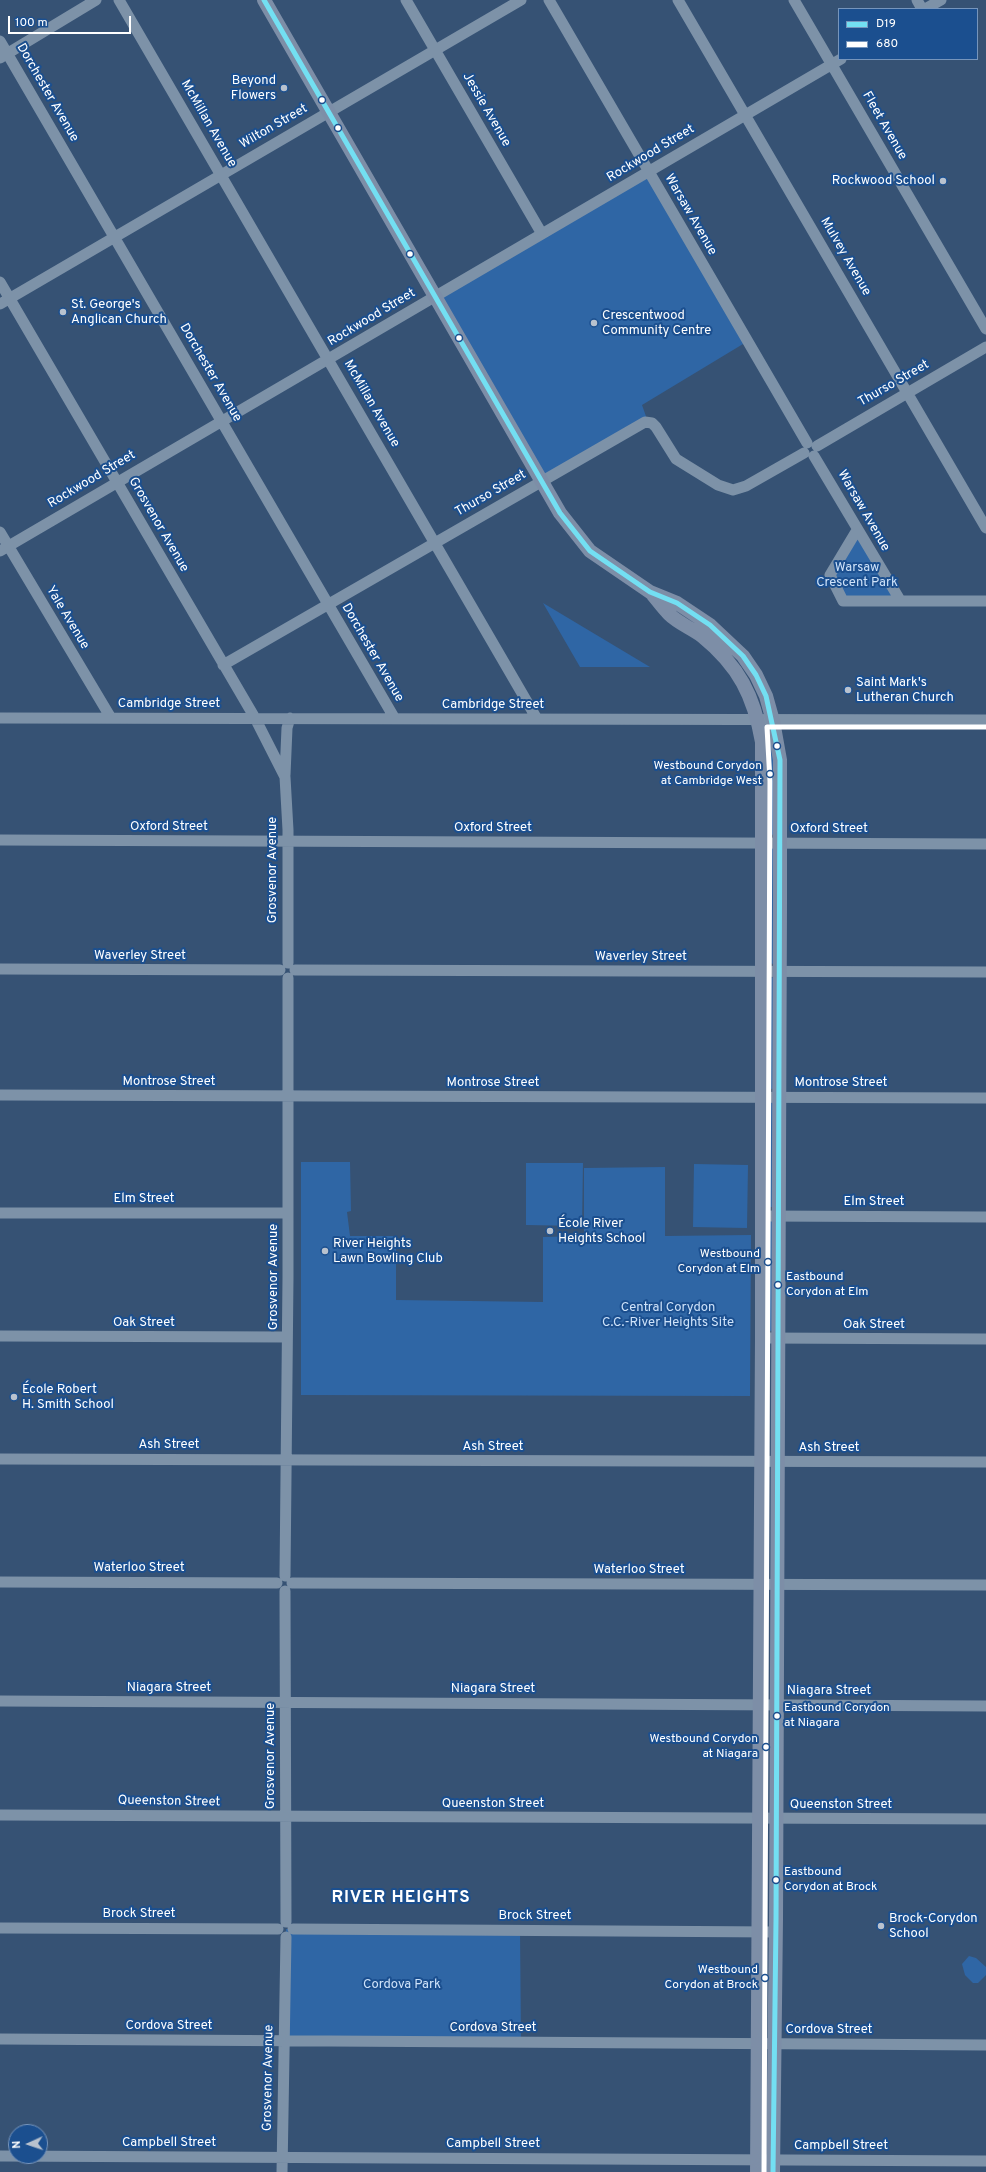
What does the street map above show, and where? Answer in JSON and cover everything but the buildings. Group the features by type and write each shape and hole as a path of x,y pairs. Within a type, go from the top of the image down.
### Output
{"main road":[{"path":"264,0 560,513 590,551 650,592 677,604 710,625 743,656 756,675 766,696 773,721 780,760 777,1818 773,2166"},
{"path":"650,592 669,614 702,636 732,665 745,685 759,720 763,756 761,1216 762,1338 760,1462 761,1584 757,2166"}],"street":[{"path":"4,56 96,0"},
{"name":"McMillan Avenue","path":"120,0 538,719"},
{"name":"Jessie Avenue","path":"406,0 542,234"},
{"name":"Wilton Street","path":"5,301 521,0"},
{"name":"Warsaw Avenue","path":"549,0 857,530 900,600"},
{"name":"Mulvey Avenue","path":"678,0 986,528"},
{"name":"Fleet Avenue","path":"794,0 836,62 986,329"},
{"path":"917,0 923,8"},
{"path":"926,8 941,0"},
{"name":"Dorchester Avenue","path":"0,41 4,56 115,237 395,719"},
{"name":"Rockwood Street","path":"4,549 836,62"},
{"name":"Grosvenor Avenue","path":"0,282 5,301 117,482 254,718 285,778"},
{"name":"Thurso Street","path":"223,666 640,424 648,422 656,427 676,459 718,485 733,490 746,486 811,450 986,347"},
{"path":"857,530 830,575 843,601 986,601"},
{"name":"Yale Avenue","path":"0,532 4,549 111,718"},
{"path":"231,718 243,699"},
{"name":"Cambridge Street","path":"0,718 773,721 986,720"},
{"name":"Grosvenor Avenue","path":"282,2172 286,1929 285,1583 288,1213 288,841 285,778 287,728 290,718"},
{"name":"Oxford Street","path":"0,840 986,844"},
{"name":"Waverley Street","path":"0,969 986,972"},
{"name":"Montrose Street","path":"0,1095 986,1098"},
{"name":"Elm Street","path":"0,1213 288,1213"},
{"name":"Elm Street","path":"761,1216 986,1217"},
{"name":"Oak Street","path":"0,1336 287,1337"},
{"name":"Oak Street","path":"762,1338 986,1339"},
{"name":"Ash Street","path":"0,1459 986,1462"},
{"name":"Waterloo Street","path":"0,1582 986,1585"},
{"name":"Niagara Street","path":"0,1701 986,1706"},
{"name":"Queenston Street","path":"0,1815 986,1820"},
{"name":"Brock Street","path":"0,1928 776,1932"},
{"name":"Cordova Street","path":"0,2039 758,2042 775,2044 986,2045"},
{"name":"Campbell Street","path":"0,2156 282,2157 757,2166 986,2161"}],"green space":[{"name":"Crescentwood Community Centre","path":"648,172 748,341 642,405 648,422 542,481 435,296"},
{"name":"Warsaw Crescent Park","path":"857,530 900,600 843,601 830,575"},
{"path":"543,603 650,667 580,667"},
{"path":"770,735 774,749 773,835 769,833"},
{"path":"774,848 775,963 772,964 769,960 769,850"},
{"path":"773,977 774,1088 772,1089 769,1088 768,981"},
{"path":"772,1102 774,1103 773,1207 769,1207 768,1105"},
{"name":"Central Corydon C.C.-River Heights Site","path":"301,1162 350,1162 351,1211 347,1212 350,1236 396,1236 396,1300 543,1302 543,1237 584,1236 584,1168 665,1167 665,1236 751,1235 750,1396 301,1395"},
{"path":"526,1163 583,1163 582,1226 526,1225"},
{"path":"694,1164 748,1165 747,1228 693,1227"},
{"path":"772,1221 774,1223 773,1330 771,1331 768,1330 768,1222"},
{"name":"Cordova Park","path":"286,1929 520,1930 521,2042 284,2041"},
{"path":"969,1956 976,1958 986,1967 986,1975 978,1983 973,1983 965,1975 962,1964"}],"transit line":[{"name":"D19","path":"264,0 560,513 590,551 650,592 677,603 710,625 743,656 756,675 766,696 780,760 776,1920 773,2172"},
{"name":"680","path":"764,2172 770,781 767,727 986,727"}],"place":[{"name":"Beyond Flowers","path":"284,88"},
{"name":"Rockwood School","path":"943,181"},
{"name":"St. George's Anglican Church","path":"63,312"},
{"name":"Crescentwood Community Centre","path":"594,323"},
{"name":"Saint Mark's Lutheran Church","path":"848,690"},
{"name":"Westbound Corydon at Cambridge West","path":"770,774"},
{"name":"École River Heights School","path":"550,1231"},
{"name":"River Heights Lawn Bowling Club","path":"325,1251"},
{"name":"Westbound Corydon at Elm","path":"768,1262"},
{"name":"Eastbound Corydon at Elm","path":"778,1285"},
{"name":"École Robert H. Smith School","path":"14,1397"},
{"name":"Eastbound Corydon at Niagara","path":"777,1716"},
{"name":"Westbound Corydon at Niagara","path":"766,1747"},
{"name":"Eastbound Corydon at Brock","path":"776,1880"},
{"name":"Brock-Corydon School","path":"881,1926"},
{"name":"Westbound Corydon at Brock","path":"765,1978"}],"district":[{"name":"RIVER HEIGHTS","path":"401,1899"}]}
